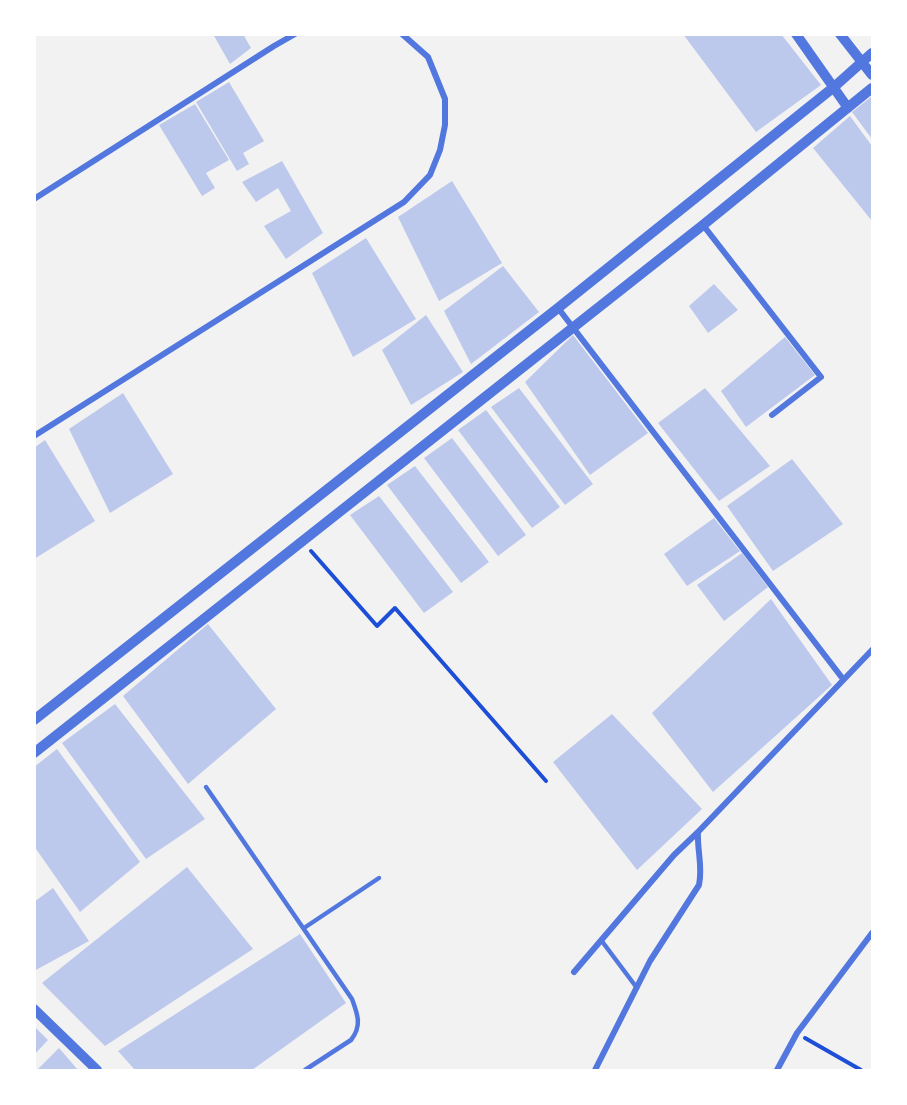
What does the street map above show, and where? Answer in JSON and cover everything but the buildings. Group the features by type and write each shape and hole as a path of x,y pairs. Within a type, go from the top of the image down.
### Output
{"street":[{"path":"34,199 295,34"},
{"path":"34,436 404,202 430,175 440,150 445,125 445,99 428,57 402,34"},
{"path":"796,34 848,108"},
{"path":"840,34 873,75"},
{"path":"34,720 558,308 834,87 873,53"},
{"path":"34,753 873,88"},
{"path":"703,225 821,376 772,416"},
{"path":"558,308 843,679"},
{"path":"574,972 674,855 873,650"},
{"path":"595,1071 650,961 699,885 702,874 698,832"},
{"path":"777,1071 797,1033 873,933"},
{"path":"34,1009 98,1071"}],"lane":[{"path":"206,787 352,999 357,1012 359,1023 351,1040 305,1071"},
{"path":"304,928 379,878"},
{"path":"601,940 638,988"}],"path":[{"path":"302,541 377,626 396,608 546,781"},
{"path":"797,1033 861,1071"}]}
